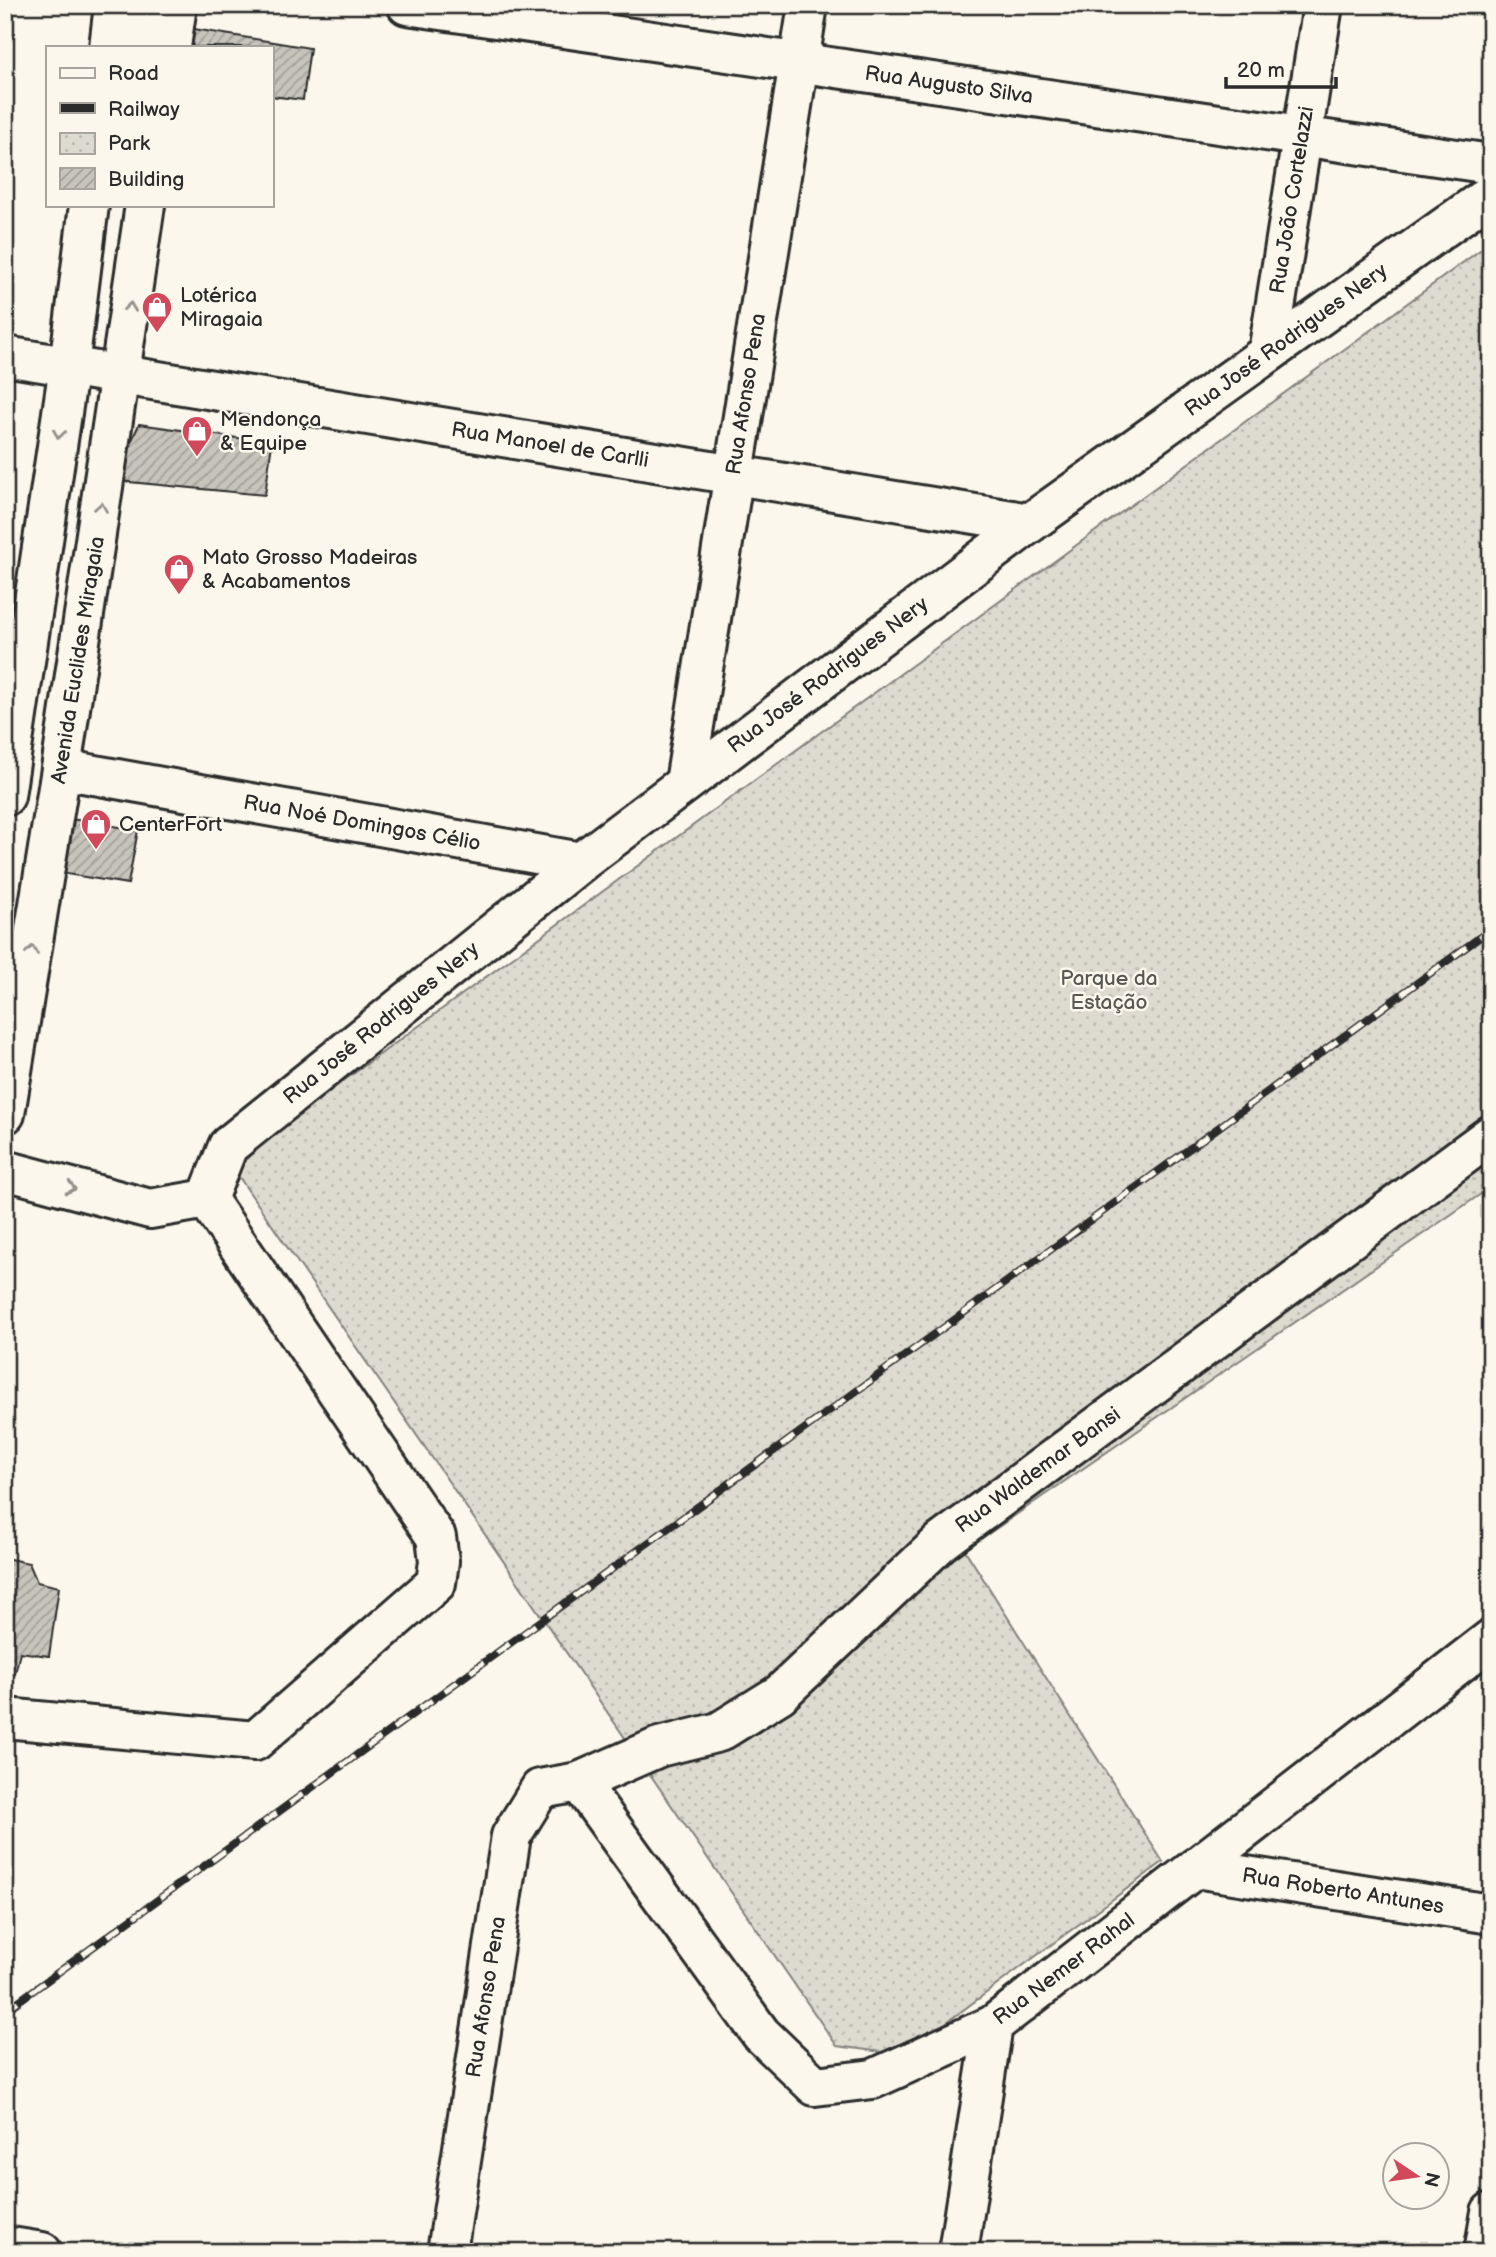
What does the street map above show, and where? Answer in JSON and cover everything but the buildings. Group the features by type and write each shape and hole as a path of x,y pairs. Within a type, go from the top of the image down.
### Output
{"street":[{"path":"109,46 114,5"},
{"path":"142,46 148,5"},
{"path":"171,46 177,5"},
{"name":"Rua Augusto Silva","path":"407,5 1491,164"},
{"name":"Rua Afonso Pena","path":"685,783 808,5"},
{"name":"Rua João Cortelazzi","path":"1268,353 1324,5"},
{"name":"Rua José Rodrigues Nery","path":"207,1199 228,1146 581,862 1030,523 1491,194"},
{"path":"5,796 69,366 89,206"},
{"path":"129,206 137,255"},
{"name":"Avenida Euclides Miragaia","path":"5,1114 61,769 145,206"},
{"name":"Rua Manoel de Carlli","path":"5,356 1030,523"},
{"name":"Rua Noé Domingos Célio","path":"61,769 581,862"},
{"name":"Rua Waldemar Bansi","path":"579,1782 659,1746 719,1732 780,1694 941,1542 1491,1135"},
{"path":"5,1170 150,1209 207,1199 436,1537 439,1561 436,1583 255,1741 5,1718"},
{"name":"Rua Nemer Rahal","path":"579,1782 761,2034 815,2086 873,2079 993,2025 1491,1639"},
{"name":"Rua Afonso Pena","path":"447,2252 511,1836 540,1789 579,1782"},
{"name":"Rua Roberto Antunes","path":"1195,1868 1491,1914"},
{"path":"958,2252 993,2025"},
{"path":"1484,2252 1491,2212"},
{"path":"5,2246 42,2252"}],"green space":[{"name":"Parque da Estação","path":"1491,242 1491,1187 965,1550 1163,1862 936,2030 882,2052 837,2046 230,1164"}],"railway":[{"path":"5,2011 1491,929"}],"place":[{"name":"Lotérica Miragaia","path":"157,334"},
{"name":"Mendonça & Equipe","path":"197,458"},
{"name":"Mato Grosso Madeiras & Acabamentos","path":"179,596"},
{"name":"CenterFort","path":"96,851"}]}
